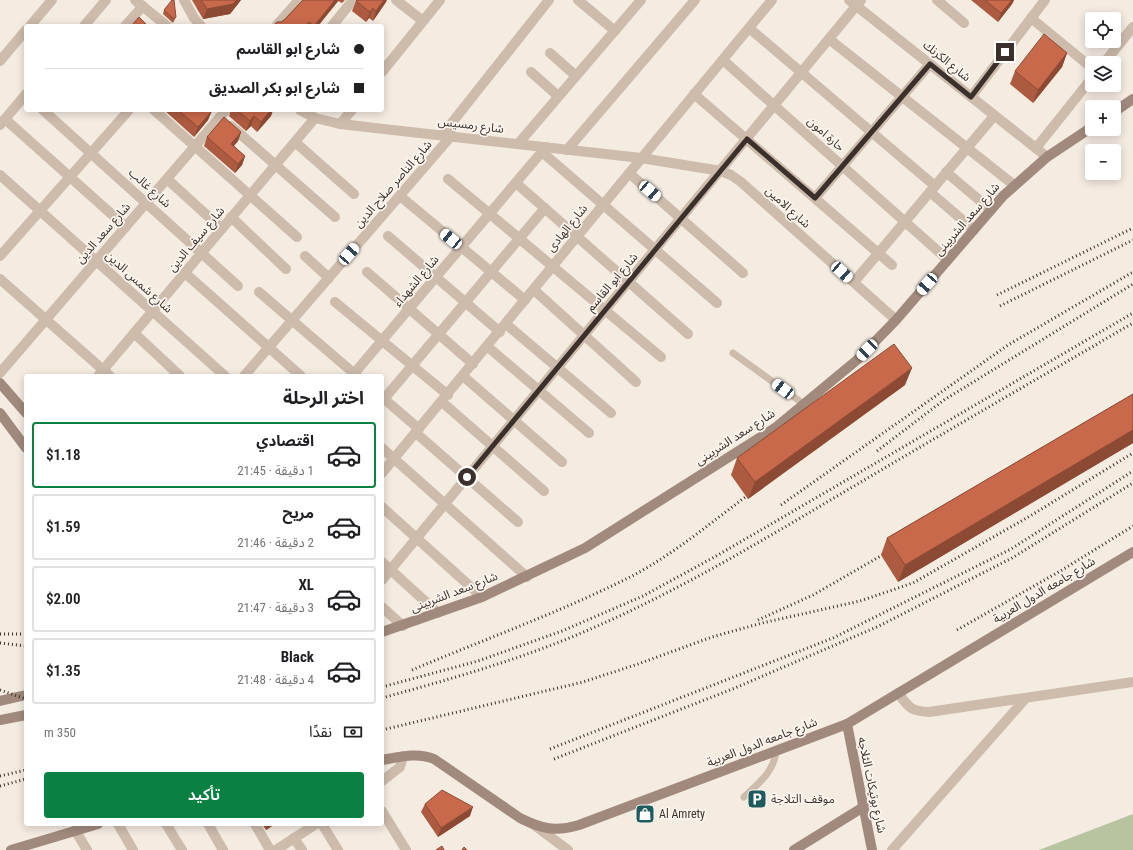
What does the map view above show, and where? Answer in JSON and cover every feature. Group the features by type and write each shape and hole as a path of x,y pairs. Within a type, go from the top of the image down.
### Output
{"main road":[{"path":"1121,107 1133,99"},
{"name":"شارع سعد الشربينى","path":"384,631 438,614 482,597 527,577 585,548 775,428 857,360 896,320 1014,185 1047,157 1085,132"},
{"path":"0,383 24,411"},
{"path":"0,413 24,445"},
{"name":"شارع جامعه الدول العربية","path":"384,760 419,755 434,759 520,818 534,825 548,829 563,829 579,825 847,724 1133,552"},
{"path":"0,701 24,696"},
{"path":"0,720 24,715"},
{"name":"شارع بوتيكات الثلاجه","path":"847,724 865,806 872,850"},
{"path":"794,850 865,806"},
{"path":"11,850 90,826"}],"street":[{"path":"32,24 52,0"},
{"path":"86,24 106,0"},
{"path":"278,24 299,0"},
{"path":"334,24 353,0"},
{"path":"396,0 423,21"},
{"path":"384,70 440,0"},
{"name":"شارع الناصر صلاح الدين","path":"246,374 400,196 550,0"},
{"path":"578,0 615,31"},
{"path":"518,144 641,0"},
{"path":"567,150 695,0"},
{"name":"شارع الهادى","path":"384,471 474,364 603,204 772,0"},
{"path":"937,0 964,23"},
{"path":"971,97 1045,0"},
{"path":"186,1 194,18 199,24"},
{"name":"شارع ابو القاسم","path":"384,578 802,72 829,39 856,2"},
{"name":"شارع الكرنك","path":"856,2 994,116 1047,157"},
{"path":"126,24 139,3 165,24"},
{"path":"1031,18 1085,62"},
{"path":"1110,56 1133,27"},
{"path":"749,28 872,132 974,230"},
{"path":"2,55 24,32"},
{"path":"829,39 1014,185"},
{"path":"550,53 576,76"},
{"name":"حارة امون","path":"722,60 948,260"},
{"path":"815,198 930,64"},
{"path":"531,72 558,96"},
{"path":"1036,148 1085,87"},
{"path":"694,94 892,264"},
{"path":"24,96 2,122 70,177 126,226"},
{"name":"شارع غالب","path":"48,112 91,153 238,286"},
{"path":"0,256 127,112"},
{"path":"156,112 297,237"},
{"name":"شارع رمسيس","path":"304,112 315,118 340,124 447,135 518,144 544,149 641,158"},
{"path":"340,124 350,112"},
{"path":"219,115 335,217"},
{"name":"شارع سعد الدين","path":"0,373 167,179 219,115"},
{"path":"854,282 994,116"},
{"name":"شارع سيف الدين","path":"104,374 152,311 315,118"},
{"path":"294,142 354,194"},
{"path":"544,149 603,204 717,303"},
{"name":"شارع الشهداء","path":"355,374 544,149"},
{"name":"شارع الامين","path":"641,158 721,170 731,175 741,182 896,320"},
{"path":"946,172 991,210"},
{"path":"629,173 743,274"},
{"name":"شارع شمس الدين","path":"0,175 223,374"},
{"path":"167,179 222,228"},
{"path":"448,179 661,357"},
{"path":"516,183 688,334"},
{"path":"400,196 526,300"},
{"path":"384,397 439,334 544,208"},
{"path":"231,217 286,269"},
{"path":"388,236 465,302 558,367 611,413"},
{"path":"305,256 329,278"},
{"path":"185,272 299,374"},
{"path":"367,272 474,364"},
{"path":"0,279 46,319 104,374"},
{"path":"534,290 636,382"},
{"path":"259,292 353,374"},
{"path":"335,302 412,365 493,446 544,491"},
{"path":"134,333 178,374"},
{"path":"488,347 589,433"},
{"path":"463,376 562,462"},
{"path":"384,399 467,477 518,522"},
{"path":"384,450 527,577"},
{"path":"384,508 482,597"},
{"path":"384,564 438,614"},
{"path":"384,609 403,626"},
{"path":"898,693 908,707 916,711 929,712 1133,682"},
{"path":"892,850 1025,699"},
{"path":"384,779 400,767 403,756"},
{"path":"384,814 406,850"},
{"path":"534,825 561,848"},
{"path":"119,826 133,850"},
{"path":"167,826 182,850"},
{"path":"209,826 223,850"},
{"path":"256,826 270,850"},
{"path":"276,850 313,826"},
{"path":"323,826 338,850"},
{"path":"75,830 87,850"},
{"path":"294,838 302,850"}],"lane":[{"path":"733,353 804,405"},
{"path":"744,797 771,770 775,761 776,751"}],"green space":[{"path":"1133,814 1133,850 1039,850"}],"building":[{"path":"172,0 174,0 176,17 174,19 164,10"},
{"path":"201,0 237,0 233,4 207,9"},
{"path":"303,0 335,0 316,24 309,22 307,24 275,24 284,20"},
{"path":"384,0 376,11 373,8 370,12 356,1"},
{"path":"985,0 1012,0 1001,13"},
{"path":"139,17 146,24 133,24"},
{"path":"1044,34 1067,53 1038,90 1015,71"},
{"path":"180,112 211,112 198,127"},
{"path":"239,112 269,112 261,122 254,116 250,121"},
{"path":"224,117 241,132 231,144 245,156 238,164 207,137"},
{"path":"894,344 912,368 755,482 737,458"},
{"path":"1133,394 1133,430 905,565 887,538"},
{"path":"442,790 473,807 441,828 425,804"},
{"path":"442,846 444,850 436,850"}],"railway":[{"path":"997,295 1133,228"},
{"path":"1000,306 1133,240"},
{"path":"781,505 1008,345 1133,272"},
{"path":"877,451 944,400 1133,284"},
{"path":"384,686 478,661 562,631 643,596 718,555 1133,313"},
{"path":"384,697 516,658 595,627 659,597 753,546 1133,323"},
{"path":"384,730 583,682 712,637 762,623 860,601 913,583 1030,516 1133,453"},
{"path":"550,749 833,638 1011,549 1133,471"},
{"path":"554,759 735,688 879,626 1012,558 1133,483"},
{"path":"412,670 578,602 632,576 680,546 755,490"},
{"path":"957,630 1062,570 1133,526"},
{"path":"758,620 813,595 891,550"},
{"path":"0,634 24,634"},
{"path":"0,643 24,646"},
{"path":"0,690 24,698"},
{"path":"0,776 24,770"},
{"path":"0,786 24,780"}],"place":[{"name":"موقف التلاجة","path":"757,799"},
{"name":"Al Amrety","path":"645,814"}],"route":[{"path":"467,477 747,139 815,198 930,64 971,97 1005,52"}]}
